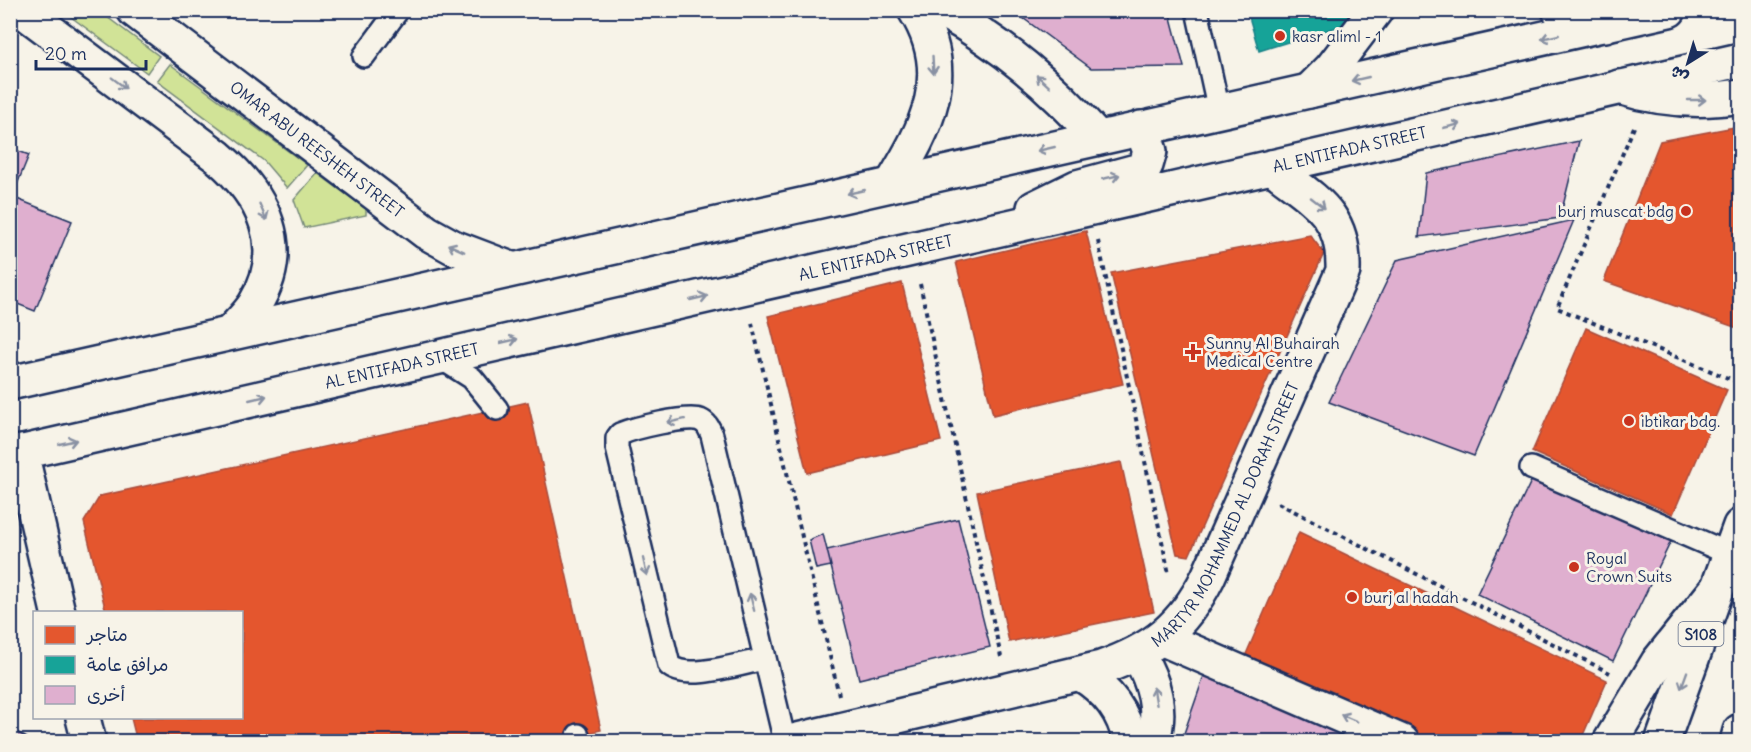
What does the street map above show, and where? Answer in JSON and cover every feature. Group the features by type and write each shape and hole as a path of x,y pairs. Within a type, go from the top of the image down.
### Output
{"main road":[{"path":"22,10 218,157 256,196 267,220 271,247 267,277 255,304 231,332"},
{"name":"OMAR ABU REESHEH STREET","path":"134,10 426,232 453,247 511,269"},
{"path":"892,184 928,120 935,87 933,54 922,22 915,10"},
{"path":"942,10 1010,54 1042,79 1098,138"},
{"path":"1309,91 1331,69 1376,10"},
{"path":"1559,10 1605,25"},
{"path":"10,383 1669,10"},
{"name":"AL ENTIFADA STREET","path":"16,454 1272,167 1633,92 1740,60"},
{"path":"1633,92 1704,101 1740,96"},
{"path":"1002,229 1051,198 1105,178 1140,170 1149,158 1150,151 1141,128"},
{"name":"MARTYR MOHAMMED AL DORAH STREET","path":"1152,741 1158,710 1155,690 1160,638 1196,601 1343,271 1344,251 1338,228 1326,209 1272,167"},
{"path":"16,454 58,611"},
{"name":"S108","path":"1662,741 1735,540"},
{"path":"1610,741 1640,688 1718,587"},
{"path":"787,741 1081,674 1160,638 1402,741"},
{"path":"1081,674 1097,683 1110,696 1120,712 1130,741"},
{"path":"83,719 88,741"},
{"path":"1737,741 1740,731"}],"lane":[{"path":"364,56 398,10"},
{"path":"1197,10 1219,111"},
{"path":"439,357 472,378 496,409"},
{"path":"765,658 690,673 675,670 669,665 617,448 620,434 686,419 702,421 709,427 787,741"},
{"path":"1531,468 1735,540"}],"path":[{"path":"1633,92 1557,308 1740,383"},
{"path":"1091,208 1160,638"},
{"path":"912,249 1008,690"},
{"path":"750,316 846,728"},
{"path":"1248,487 1640,688"}],"green space":[{"path":"63,11 99,11 159,56 147,73"},
{"path":"170,64 307,165 287,188 264,161 157,81"},
{"path":"317,173 366,209 366,215 304,228 294,200"}],"building: متاجر":[{"name":"burj muscat bdg","path":"1740,126 1740,329 1604,281 1660,141"},
{"path":"1086,231 1123,384 993,415 956,262"},
{"path":"1310,235 1324,253 1189,556 1177,554 1111,273"},
{"path":"902,283 941,441 807,473 768,316"},
{"name":"ibtikar bdg.","path":"1586,328 1727,390 1673,514 1532,452"},
{"path":"528,402 601,730 550,742 137,742 131,719 243,719 243,611 106,611 84,522 100,496"},
{"path":"1121,462 1154,612 1009,642 977,492"},
{"name":"burj al hadah","path":"1299,532 1607,680 1580,742 1425,742 1243,661"}],"building: مرافق عامة":[{"name":"kasr aliml - 1","path":"1247,10 1349,10 1353,22 1259,51"}],"building: أخرى":[{"path":"1012,10 1169,10 1184,67 1091,68"},
{"path":"1579,141 1560,218 1419,237 1426,173"},
{"path":"10,148 29,155 12,197 72,221 35,311 10,301"},
{"path":"1574,220 1474,456 1329,402 1397,260"},
{"name":"Royal Crown Suits","path":"1535,473 1672,539 1613,661 1477,594"},
{"path":"958,519 990,647 859,679 827,550"},
{"path":"823,534 831,566 816,569 809,540"},
{"path":"1205,673 1347,725 1341,742 1181,742"},
{"path":"10,728 27,738 25,742 10,742"}],"place":[{"name":"kasr aliml - 1","path":"1280,36"},
{"name":"burj muscat bdg","path":"1686,211"},
{"name":"Sunny Al Buhairah Medical Centre","path":"1193,352"},
{"name":"ibtikar bdg.","path":"1629,421"},
{"name":"Royal Crown Suits","path":"1574,567"},
{"name":"burj al hadah","path":"1352,597"}]}
